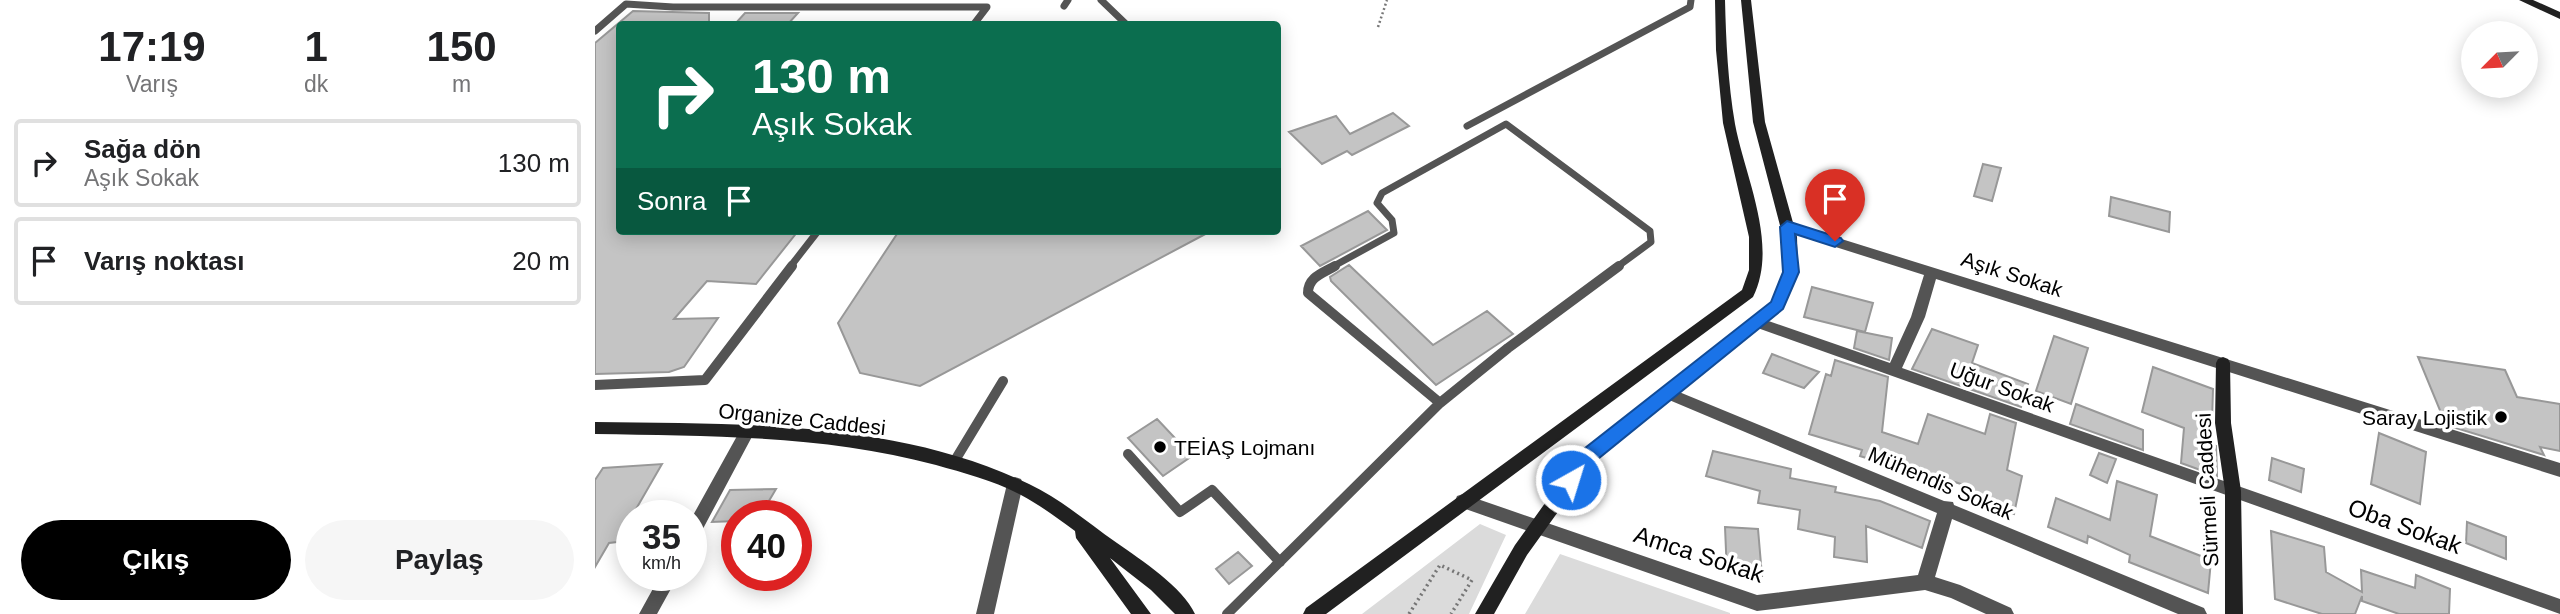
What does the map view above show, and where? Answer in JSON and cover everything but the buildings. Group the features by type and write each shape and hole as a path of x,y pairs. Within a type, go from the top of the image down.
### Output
{"street":[{"path":"1312,614 1748,293 1756,270 1756,237 1730,123 1721,50 1720,0"},
{"path":"1484,614 1521,550 1587,458 1778,305 1791,272 1787,227 1759,121 1746,0"},
{"path":"2524,0 2560,16"},
{"path":"2550,0 2560,8"},
{"name":"Aşık Sokak","path":"1787,227 2560,470"},
{"path":"1893,370 1918,317 1932,271"},
{"name":"Uğur Sokak","path":"1757,321 2233,491"},
{"name":"Sürmeli Caddesi","path":"2223,363 2223,423 2233,491 2234,614"},
{"name":"Mühendis Sokak","path":"1667,393 2198,614"},
{"name":"Organize Caddesi","path":"595,428 747,431 864,443 954,462 1015,484 1073,521 1127,560 1187,614"},
{"path":"707,505 747,431"},
{"path":"985,614 1015,484"},
{"name":"Oba Sokak","path":"2233,491 2560,607"},
{"name":"Amca Sokak","path":"1464,500 1538,525 1758,609 1925,582 1954,591 2005,614"},
{"path":"1925,582 1947,508"},
{"path":"1073,521 1142,614"},
{"path":"648,614 661,591"}],"lane":[{"path":"673,7 681,0"},
{"path":"1101,0 1123,21"},
{"path":"1467,126 1689,7 1692,0"},
{"path":"595,31 626,4 673,7 987,6 976,21"},
{"path":"1227,614 1440,403 1508,348 1651,242 1650,231 1506,124 1382,193 1377,203 1392,220 1394,233 1313,278 1308,285 1308,293 1440,403"},
{"path":"595,385 705,380 815,235"},
{"path":"954,462 1003,381"},
{"path":"1128,454 1180,512 1212,490 1280,562"}],"path":[{"path":"1378,27 1387,0"},
{"path":"1409,614 1440,565 1472,580 1451,614"}],"shaded area":[{"path":"1480,524 1506,535 1469,614 1362,614"},
{"path":"1560,554 1730,613 1730,614 1525,614"}],"place":[{"name":"Saray Lojistik","path":"2501,417"},
{"name":"TEİAŞ Lojmanı","path":"1160,447"}],"route":[{"path":"1571,480 1587,458 1778,305 1791,272 1790,237 1787,227 1835,241"}]}
